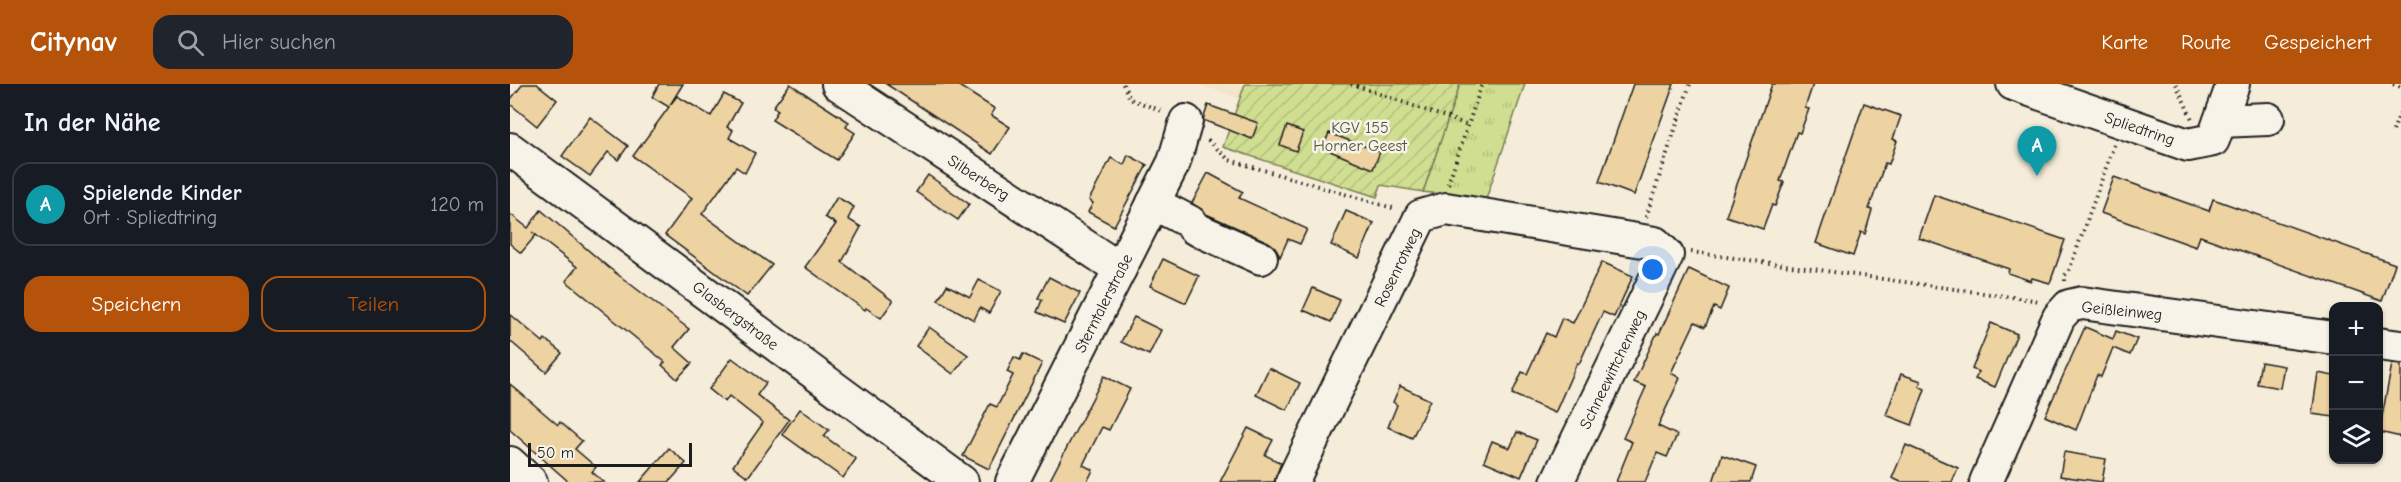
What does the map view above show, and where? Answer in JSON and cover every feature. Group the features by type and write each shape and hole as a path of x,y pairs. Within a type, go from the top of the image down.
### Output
{"street":[{"name":"Silberberg","path":"838,84 1120,269"},
{"name":"Spliedtring","path":"2013,84 2188,145 2211,132 2268,119"},
{"path":"2211,132 2233,84"},
{"name":"Sterntalerstraße","path":"1012,482 1174,162 1186,121"},
{"name":"Glasbergstraße","path":"510,149 962,482"},
{"path":"1153,203 1190,222 1194,228 1261,258"},
{"name":"Rosenrotweg","path":"1292,482 1421,216 1446,209 1655,243 1667,255"},
{"name":"Schneewittchenweg","path":"1557,482 1667,255"},
{"name":"Geißleinweg","path":"1986,482 2059,317 2069,306 2082,303 2329,337"},
{"path":"2383,345 2401,347"},
{"path":"510,464 531,482"}],"path":[{"path":"1123,84 1130,99 1186,121 1229,160 1421,216 1441,202 1482,84"},
{"path":"1351,84 1468,125"},
{"path":"1638,240 1690,84"},
{"path":"2176,84 2211,132"},
{"path":"2393,84 2401,87"},
{"path":"2393,131 2401,110"},
{"path":"2069,271 2122,122"},
{"path":"1667,255 1686,251 2069,306"}],"shaded area":[{"path":"1198,84 1245,84 1240,99"}],"green space":[{"name":"KGV 155 Horner Geest","path":"1245,84 1460,84 1423,192 1381,185 1377,197 1223,147"},
{"path":"1460,84 1525,84 1486,199 1423,192"}],"building":[{"path":"523,84 537,84 557,100 537,126 510,104 510,100"},
{"path":"659,84 683,84 670,105 677,96 711,116 724,94 741,103 727,127 733,130 729,138 755,153 745,173 736,167 702,214 772,265 747,296 665,235 692,198 633,156 669,107 652,97"},
{"path":"790,84 849,122 846,127 855,133 837,160 772,120 778,110 773,107"},
{"path":"886,84 956,84 995,109 991,115 1010,127 992,154"},
{"path":"1633,84 1674,84 1634,195 1599,182"},
{"path":"1772,84 1813,84 1805,108 1809,109 1800,133 1797,132 1780,181 1784,182 1763,229 1726,216"},
{"path":"1864,103 1901,116 1893,139 1897,141 1889,164 1885,163 1869,209 1872,210 1865,234 1861,232 1853,256 1816,243"},
{"path":"1208,105 1258,123 1252,139 1203,120"},
{"path":"590,117 628,146 618,160 608,152 590,176 562,156"},
{"path":"1287,126 1303,132 1296,151 1280,145"},
{"path":"1329,133 1380,152 1373,169 1323,148"},
{"path":"1128,155 1147,165 1114,226 1088,212 1093,203 1089,200 1111,158 1124,165"},
{"path":"1208,173 1243,192 1239,198 1307,229 1300,244 1288,239 1280,257 1275,247 1268,242 1206,214 1192,203"},
{"path":"928,175 969,204 958,220 916,192"},
{"path":"2114,177 2209,211 2213,199 2395,264 2382,301 2200,236 2196,247 2101,213"},
{"path":"1934,195 2065,240 2050,283 2032,278 2031,281 2008,273 2009,269 1919,238"},
{"path":"837,197 854,207 848,219 861,227 842,262 893,301 881,318 866,308 865,310 805,267 836,224 825,217"},
{"path":"541,210 608,267 689,329 674,347 692,363 677,379 662,365 665,362 566,281 577,267 536,235 521,253 510,244 510,214 528,228"},
{"path":"1346,211 1374,223 1359,258 1331,245"},
{"path":"1163,259 1199,276 1186,303 1150,286"},
{"path":"1602,262 1633,276 1614,317 1603,312 1555,413 1512,394 1522,372 1527,374 1546,333 1554,337 1562,318 1573,323"},
{"path":"1689,269 1729,288 1720,310 1714,307 1705,327 1695,322 1671,373 1680,378 1658,426 1677,435 1667,457 1657,453 1645,482 1616,482 1632,442 1623,438 1646,387 1634,382"},
{"path":"1049,277 1080,293 1064,324 1037,312 1042,300 1038,298"},
{"path":"979,280 1001,291 989,313 980,308 974,320 938,300 947,285 970,297"},
{"path":"1313,288 1340,300 1331,322 1303,310"},
{"path":"510,314 543,342 545,339 562,353 546,372 510,341"},
{"path":"1134,317 1161,330 1149,355 1121,342"},
{"path":"1991,323 2017,334 1995,387 1975,379 1979,372 1972,369"},
{"path":"929,327 968,355 953,374 916,346"},
{"path":"2085,327 2113,339 2116,331 2137,339 2130,355 2113,348 2101,377 2097,375 2076,430 2045,416"},
{"path":"1023,354 1042,363 989,469 963,456 990,404 997,407 1013,375 1007,372 1014,357 1020,360"},
{"path":"732,358 766,383 757,395 789,420 748,477 733,466 763,423 729,396 725,402 709,389"},
{"path":"2261,362 2284,366 2280,388 2257,384"},
{"path":"2392,364 2401,365 2401,437 2383,433 2383,411"},
{"path":"1269,368 1300,383 1287,410 1256,395"},
{"path":"2318,373 2329,375 2329,416 2312,414"},
{"path":"1901,374 1921,381 1919,386 1925,389 1912,425 1886,415"},
{"path":"1104,376 1130,389 1109,430 1102,427 1083,465 1093,470 1087,482 1049,482"},
{"path":"510,384 558,425 560,422 582,441 575,449 596,467 592,472 604,482 569,482 510,430"},
{"path":"1400,386 1430,400 1412,438 1388,427 1397,405 1393,402"},
{"path":"800,409 829,430 824,436 856,459 843,478 782,434"},
{"path":"1248,428 1273,440 1265,455 1281,463 1274,482 1220,482"},
{"path":"1517,432 1537,440 1521,477 1484,461 1492,441 1510,448"},
{"path":"1906,445 1958,468 1952,482 1901,482 1892,478"},
{"path":"669,448 686,463 669,482 640,482"},
{"path":"2064,452 2106,459 2102,482 2060,476"},
{"path":"1722,455 1756,467 1751,482 1713,482"}],"place":[{"name":"Spielende Kinder","path":"2037,176"}]}
